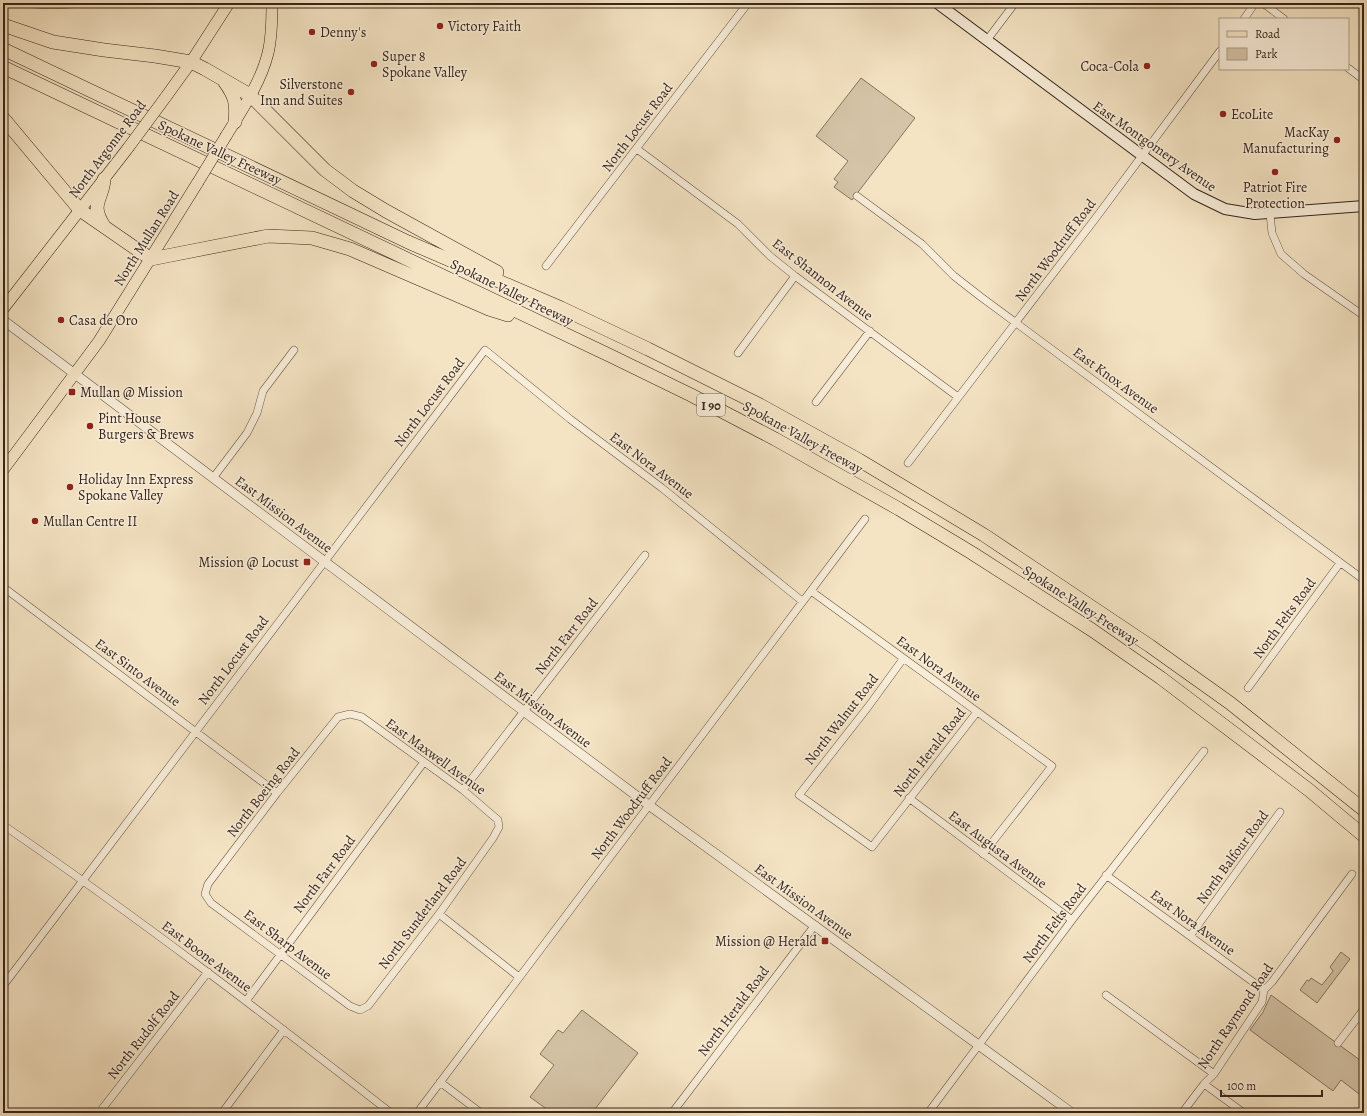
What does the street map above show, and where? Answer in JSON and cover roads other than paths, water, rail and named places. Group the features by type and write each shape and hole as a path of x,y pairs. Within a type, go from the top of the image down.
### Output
{"highway":[{"path":"3,25 53,42 191,62 206,69 250,95 325,170 353,191 386,211 561,308"},
{"name":"Spokane Valley Freeway","path":"3,49 408,242 561,308 683,366 859,460 984,535 1150,646 1230,704 1364,810"},
{"name":"Spokane Valley Freeway","path":"3,67 691,395 775,439 899,509 972,553 1092,630 1161,678 1309,790 1364,836"},
{"path":"223,80 235,99 235,122"},
{"path":"3,118 80,210 151,259 268,236 312,238 350,249 489,309 555,330"},
{"path":"104,179 97,205 99,216 105,227"}],"main road":[{"name":"North Argonne Road","path":"3,309 165,98 191,62 229,3"},
{"name":"North Mullan Road","path":"3,470 99,341 235,122 261,73 268,51 272,3"},
{"name":"East Montgomery Avenue","path":"936,3 1194,194 1208,201 1225,209 1241,213 1270,214 1364,206"}],"street":[{"path":"14,3 50,5 98,3"},
{"name":"North Locust Road","path":"546,266 748,3"},
{"path":"987,40 1015,3"},
{"path":"1245,18 1255,3"},
{"path":"1264,3 1283,18"},
{"name":"North Woodruff Road","path":"908,463 1143,156 1219,52"},
{"path":"1349,69 1364,80"},
{"name":"East Shannon Avenue","path":"637,149 738,224 774,260 958,397"},
{"name":"East Knox Avenue","path":"857,196 922,244 954,276 1016,323 1364,580"},
{"path":"1270,214 1272,233 1281,254 1304,274 1364,316"},
{"path":"738,352 795,276"},
{"name":"East Mission Avenue","path":"3,320 650,806 1072,1113"},
{"path":"816,402 870,331"},
{"path":"213,478 247,433 257,413 263,391 294,350"},
{"name":"North Locust Road","path":"3,986 485,350"},
{"name":"East Nora Avenue","path":"485,350 570,419 662,488 802,601"},
{"name":"North Woodruff Road","path":"417,1113 865,519"},
{"name":"North Farr Road","path":"463,790 645,555"},
{"name":"North Felts Road","path":"1248,688 1340,563"},
{"name":"East Sinto Avenue","path":"3,587 277,793"},
{"name":"East Nora Avenue","path":"811,591 1052,766 983,854"},
{"name":"North Walnut Road","path":"872,847 799,795 904,659"},
{"name":"North Herald Road","path":"872,847 977,712"},
{"name":"East Maxwell Avenue","path":"350,714 362,717 463,790 498,820 499,827"},
{"name":"North Boeing Road","path":"205,894 208,884 277,793 338,717 350,714"},
{"name":"North Felts Road","path":"928,1113 1106,875 1204,751"},
{"name":"North Farr Road","path":"246,1001 424,762"},
{"name":"East Augusta Avenue","path":"909,798 1072,920"},
{"name":"North Balfour Road","path":"1190,936 1280,812"},
{"name":"East Boone Avenue","path":"3,825 84,881 208,972 391,1113"},
{"name":"North Sunderland Road","path":"360,1010 368,1006 438,914 494,838 499,827"},
{"name":"North Raymond Road","path":"1182,1113 1204,1084 1214,1074 1262,1002 1264,990 1272,982 1352,874"},
{"name":"East Nora Avenue","path":"1106,875 1264,990"},
{"name":"East Sharp Avenue","path":"205,894 211,903 280,955 350,1006 360,1010"},
{"path":"438,914 519,977"},
{"name":"North Herald Road","path":"672,1113 815,925"},
{"name":"North Rudolf Road","path":"99,1113 208,972"},
{"path":"1106,995 1214,1074"},
{"path":"1338,1043 1364,1009"},
{"path":"222,1113 284,1030"},
{"path":"440,1082 481,1113"},
{"path":"1204,1084 1244,1113"}],"place":[{"name":"Victory Faith","path":"440,26"},
{"name":"Denny's","path":"312,32"},
{"name":"Super 8 Spokane Valley","path":"374,64"},
{"name":"Coca-Cola","path":"1147,66"},
{"name":"Silverstone Inn and Suites","path":"351,92"},
{"name":"EcoLite","path":"1223,114"},
{"name":"MacKay Manufacturing","path":"1337,140"},
{"name":"Patriot Fire Protection","path":"1275,172"},
{"name":"Casa de Oro","path":"61,320"},
{"name":"Mullan @ Mission","path":"72,392"},
{"name":"Pint House Burgers & Brews","path":"90,426"},
{"name":"Holiday Inn Express Spokane Valley","path":"70,487"},
{"name":"Mullan Centre II","path":"35,521"},
{"name":"Mission @ Locust","path":"307,562"},
{"name":"Mission @ Herald","path":"825,941"}]}
